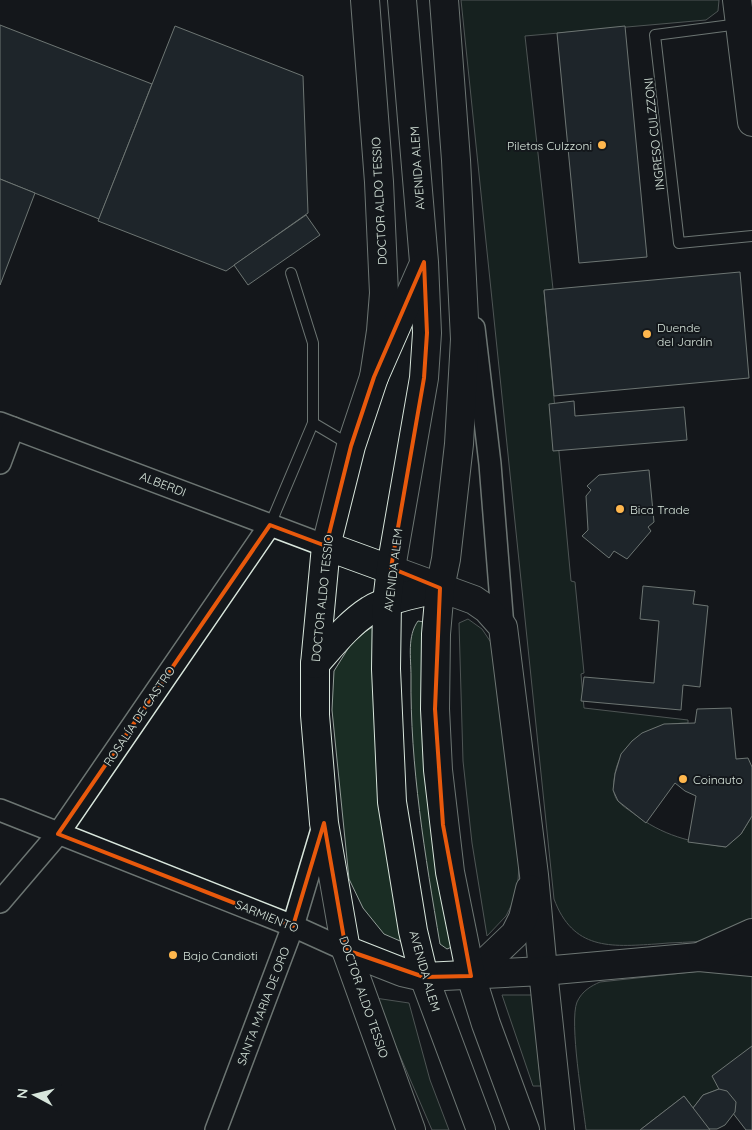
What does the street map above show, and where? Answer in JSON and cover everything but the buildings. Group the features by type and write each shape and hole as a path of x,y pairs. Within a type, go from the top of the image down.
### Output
{"main road":[{"name":"DOCTOR ALDO TESSIO","path":"365,0 379,182 384,293 381,331 374,377 351,446 326,546 315,664 318,766 324,823 346,950 411,1130"},
{"name":"AVENIDA ALEM","path":"402,0 424,262 427,333 424,378 391,568 388,602 386,669 392,802 413,931 424,977 481,1130"},
{"path":"444,0 456,160 465,339 459,444 446,559 440,588 435,708 438,770 450,872 471,976 486,1024 525,1130"},
{"path":"738,12 752,121"},
{"path":"374,377 424,262"},
{"path":"326,546 391,568 474,600 488,609 503,627 534,874 560,1130"},
{"path":"315,664 352,624 371,610 388,602 440,588"},
{"path":"471,976 514,934 523,918 534,874"},
{"path":"699,957 752,933"},
{"name":"SARMIENTO","path":"346,950 402,972 424,977 543,971 699,957"},
{"path":"699,957 752,962"}],"street":[{"path":"462,272 476,339 490,464 503,627"},
{"path":"0,463 6,425"},
{"name":"ALBERDI","path":"6,425 326,546"},
{"name":"ROSALÍA DE CASTRO","path":"0,902 58,834 270,525"},
{"name":"SARMIENTO","path":"0,810 294,926 346,950"},
{"name":"SANTA MARIA DE ORO","path":"216,1130 294,926 324,823"}],"lane":[{"name":"INGRESO CULZZONI","path":"738,12 655,35 679,243 752,236"},
{"path":"270,525 313,423 313,343 291,273"},
{"path":"313,423 351,446"}],"highlighted area":[{"path":"424,262 427,333 424,378 391,568 440,588 435,709 443,825 471,976 424,977 346,950 324,823 293,926 58,834 270,525 326,546 351,446 374,377"}],"green space":[{"path":"461,0 719,0 718,11 706,20 525,36 553,289 544,291 571,581 575,582 584,673 581,674 584,708 688,720 688,723 662,726 650,730 639,736 622,754 614,780 614,794 623,806 644,821 677,837 726,847 741,834 752,816 752,924 714,939 696,942 639,945 609,945 595,942 571,928 562,916 554,899"},
{"path":"468,619 482,629 498,653 508,717 519,866 517,894 506,916 487,936 472,843 463,761 459,623"},
{"path":"418,621 424,622 454,946 447,949 440,944 424,844 416,777 411,710 410,647 412,633"},
{"path":"380,622 407,944 384,934 363,908 349,879 332,710 334,671 354,639"},
{"path":"710,970 752,972 752,1049 719,1089 703,1095 693,1108 684,1096 640,1130 586,1130 577,1064 575,1027 575,1012 581,995 590,987 600,982"},
{"path":"502,995 532,995 541,1086 533,1086"},
{"path":"375,998 409,1003 430,1080 449,1130 432,1130"}],"place":[{"name":"Piletas Culzzoni","path":"602,145"},
{"name":"Duende del Jardín","path":"647,334"},
{"name":"Bica Trade","path":"620,509"},
{"name":"Coinauto","path":"683,779"},
{"name":"Bajo Candioti","path":"173,955"}]}
